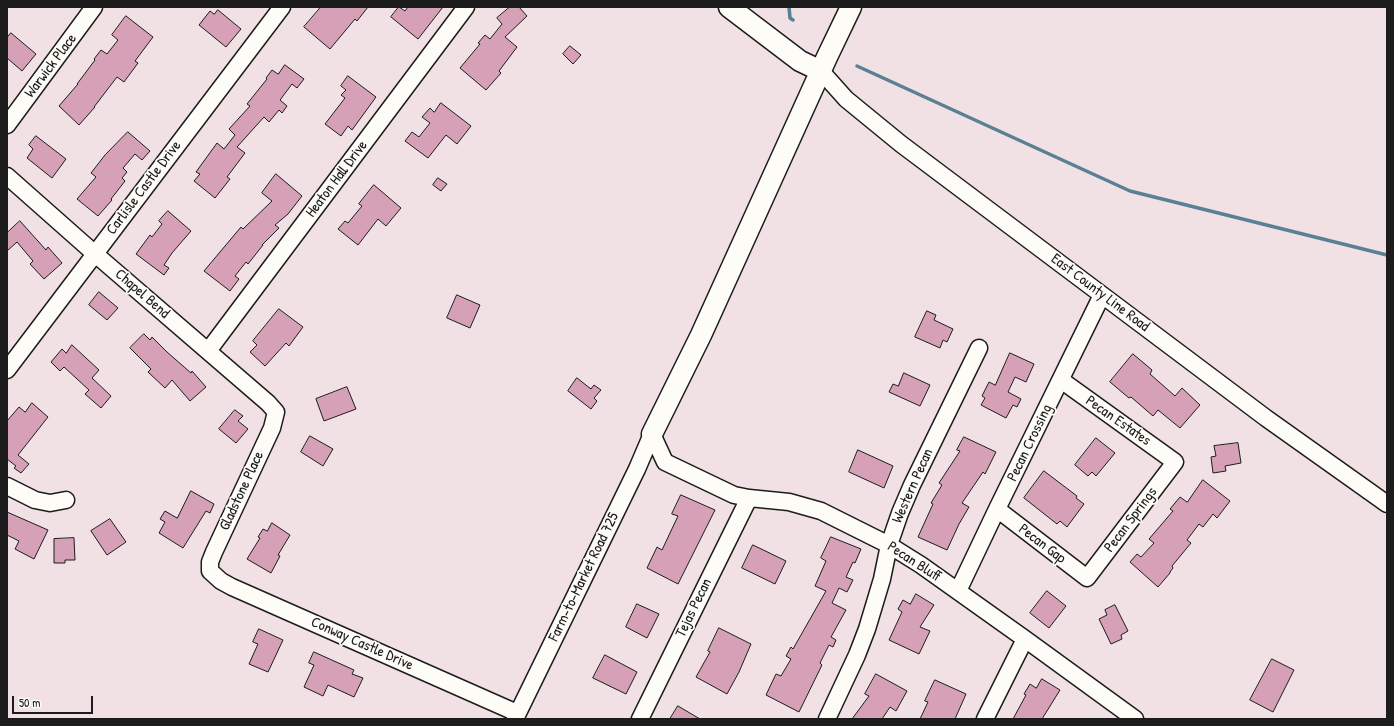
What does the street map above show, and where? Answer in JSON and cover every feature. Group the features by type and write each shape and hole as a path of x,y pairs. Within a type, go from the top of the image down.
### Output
{"main road":[{"path":"729,7 800,61 821,71"},
{"path":"752,7 809,51 821,71"},
{"path":"652,434 701,335 851,7"}],"street":[{"name":"Warwick Place","path":"7,124 94,7"},
{"name":"Carlisle Castle Drive","path":"7,370 282,7"},
{"name":"Heaton Hall Drive","path":"208,351 466,7"},
{"name":"East County Line Road","path":"821,71 846,99 901,144 1266,418 1387,504"},
{"name":"Chapel Bend","path":"7,176 94,254 268,403 276,412"},
{"name":"Pecan Crossing","path":"958,592 1102,295"},
{"name":"Western Pecan","path":"826,719 857,655 867,629 882,579 889,544 900,513 912,485 979,348"},
{"name":"Pecan Estates","path":"1061,380 1176,462"},
{"name":"Gladstone Place","path":"210,571 210,562 214,552 272,428 276,412"},
{"path":"637,469 654,466 665,462 652,434"},
{"name":"Farm-to-Market Road 725","path":"516,716 637,469 652,434"},
{"name":"Pecan Bluff","path":"665,462 734,494 749,498 789,502 821,511 889,544 1025,639 1135,719"},
{"name":"Pecan Springs","path":"1087,578 1176,462"},
{"path":"7,486 35,500 50,502 66,500"},
{"name":"Tejas Pecan","path":"640,719 749,498"},
{"name":"Pecan Gap","path":"997,510 1087,578"},
{"name":"Conway Castle Drive","path":"210,571 221,581 232,587 516,716"},
{"path":"985,719 1025,639"}],"building":[{"path":"321,7 368,7 357,21 355,19 330,49 304,27"},
{"path":"399,7 405,11 408,7 443,7 418,39 391,17"},
{"path":"510,7 519,7 527,16 505,37 517,47 499,71 501,73 486,90 460,68 480,44 478,43 485,35 490,39 502,24 497,18"},
{"path":"218,10 241,29 226,47 199,25 210,11 214,14"},
{"path":"126,16 153,37 135,61 138,63 124,82 117,77 95,107 79,125 59,106 78,84 101,50 107,54 118,40 112,35"},
{"path":"11,33 36,54 22,71 7,58 7,38"},
{"path":"570,46 581,55 573,64 563,54"},
{"path":"285,65 304,79 297,88 292,84 280,100 287,106 282,113 279,110 269,122 264,117 237,147 245,153 227,177 230,179 215,198 194,181 200,174 196,172 217,143 224,149 235,135 229,129 250,106 247,104 267,79 266,78 272,70 278,74"},
{"path":"348,76 376,97 352,130 348,126 341,136 325,124 345,98 341,95 346,90 341,86"},
{"path":"441,103 471,126 457,144 446,135 428,158 405,141 412,132 419,137 430,123 422,117 430,108 434,112"},
{"path":"128,132 150,151 142,160 135,154 123,168 127,172 122,178 125,181 111,199 112,200 98,216 77,199 96,177 91,173 105,155"},
{"path":"36,136 66,159 52,178 27,158 33,149 29,145"},
{"path":"276,174 302,196 288,214 275,225 279,228 262,245 248,264 246,262 235,276 239,279 230,291 204,271 241,227 243,229 272,201 262,193"},
{"path":"438,178 447,184 441,191 433,185"},
{"path":"374,185 401,208 386,226 378,219 358,245 338,229 345,221 348,223 362,206 359,204"},
{"path":"168,211 191,231 164,265 169,268 164,275 136,254 150,235 152,237 162,224 159,221"},
{"path":"20,221 46,250 48,247 62,263 44,279 30,264 33,261 17,242 7,251 7,233"},
{"path":"99,292 118,308 107,320 89,305"},
{"path":"457,295 480,305 470,328 447,318"},
{"path":"279,309 303,327 289,346 286,343 265,366 250,352 257,345 253,341"},
{"path":"927,311 936,315 934,320 953,329 947,342 943,340 940,348 915,337"},
{"path":"144,334 150,340 152,337 191,373 192,371 206,387 190,401 172,380 165,388 148,372 151,369 130,348"},
{"path":"72,345 99,370 92,378 111,396 101,408 85,394 89,390 64,367 60,371 51,362 62,349 66,353"},
{"path":"1010,353 1034,364 1026,382 1015,377 1008,392 1021,399 1017,407 1013,405 1006,418 981,405 985,398 982,396 989,382 995,385"},
{"path":"1133,354 1152,370 1150,374 1175,396 1182,388 1200,405 1180,428 1158,410 1153,416 1131,397 1129,398 1110,382"},
{"path":"904,373 930,385 920,406 889,392 893,384 898,386"},
{"path":"577,378 591,389 594,385 601,390 594,398 597,401 591,409 568,391"},
{"path":"347,387 356,409 324,421 316,399"},
{"path":"32,403 48,417 18,455 29,464 21,473 14,468 16,466 7,459 7,421 19,407 25,412"},
{"path":"235,410 243,416 238,421 248,429 236,443 219,429"},
{"path":"310,436 333,449 323,466 301,452"},
{"path":"964,437 996,452 985,474 983,472 962,503 969,507 947,550 918,537 933,504 931,503 942,485 939,483 960,451 957,450"},
{"path":"1096,438 1115,453 1096,476 1092,472 1088,476 1075,465"},
{"path":"1238,443 1241,463 1225,466 1226,471 1213,473 1211,457 1216,456 1214,446"},
{"path":"858,450 893,466 884,488 849,472"},
{"path":"1044,471 1077,496 1076,498 1084,504 1067,527 1060,521 1057,524 1024,498"},
{"path":"1203,480 1230,501 1217,518 1213,514 1203,527 1199,524 1187,540 1191,543 1172,566 1173,568 1170,573 1158,587 1130,562 1137,554 1141,557 1154,543 1149,539 1173,511 1170,509 1180,497 1187,502"},
{"path":"191,491 214,504 210,513 206,511 183,548 159,533 165,522 160,519 165,511 177,518"},
{"path":"681,495 715,510 678,584 647,568 657,547 662,550 678,516 672,514"},
{"path":"7,512 48,530 34,559 15,549 19,541 7,535"},
{"path":"110,519 126,542 107,555 91,531"},
{"path":"272,523 290,535 278,555 280,556 271,573 247,559 260,538 258,537 263,529 267,531"},
{"path":"831,537 861,549 855,563 853,562 846,577 853,580 847,592 839,588 832,603 846,610 831,637 836,640 833,647 829,645 820,663 822,665 799,712 766,695 776,674 781,676 791,659 786,656 791,647 793,649 826,591 815,586 826,561 821,558"},
{"path":"74,538 75,560 65,560 65,563 54,563 54,539"},
{"path":"753,545 786,561 775,584 742,568"},
{"path":"1047,591 1066,606 1049,628 1030,613"},
{"path":"916,594 934,605 920,627 930,631 919,654 889,640 902,612 898,609 903,600 910,604"},
{"path":"637,604 659,614 647,638 626,627"},
{"path":"1115,605 1128,631 1121,635 1122,639 1111,644 1099,619 1107,615 1105,610"},
{"path":"719,628 751,644 739,672 727,694 696,677 710,652 708,651"},
{"path":"259,629 283,640 268,672 249,664 258,644 253,642"},
{"path":"314,652 354,670 352,674 363,678 354,697 328,685 323,696 304,687 314,665 309,663"},
{"path":"605,655 637,672 626,694 593,678"},
{"path":"1272,659 1294,670 1273,712 1250,700"},
{"path":"876,674 907,691 896,711 890,707 882,719 852,719 869,696 865,694"},
{"path":"1042,679 1060,690 1042,719 1013,719 1026,695 1024,694 1030,684 1036,688"},
{"path":"935,680 966,694 955,719 920,719 928,702 925,701"},
{"path":"678,706 700,719 670,719"}],"waterway":[{"path":"789,7 790,18 793,20"},
{"path":"857,66 1130,191 1387,255"}]}
